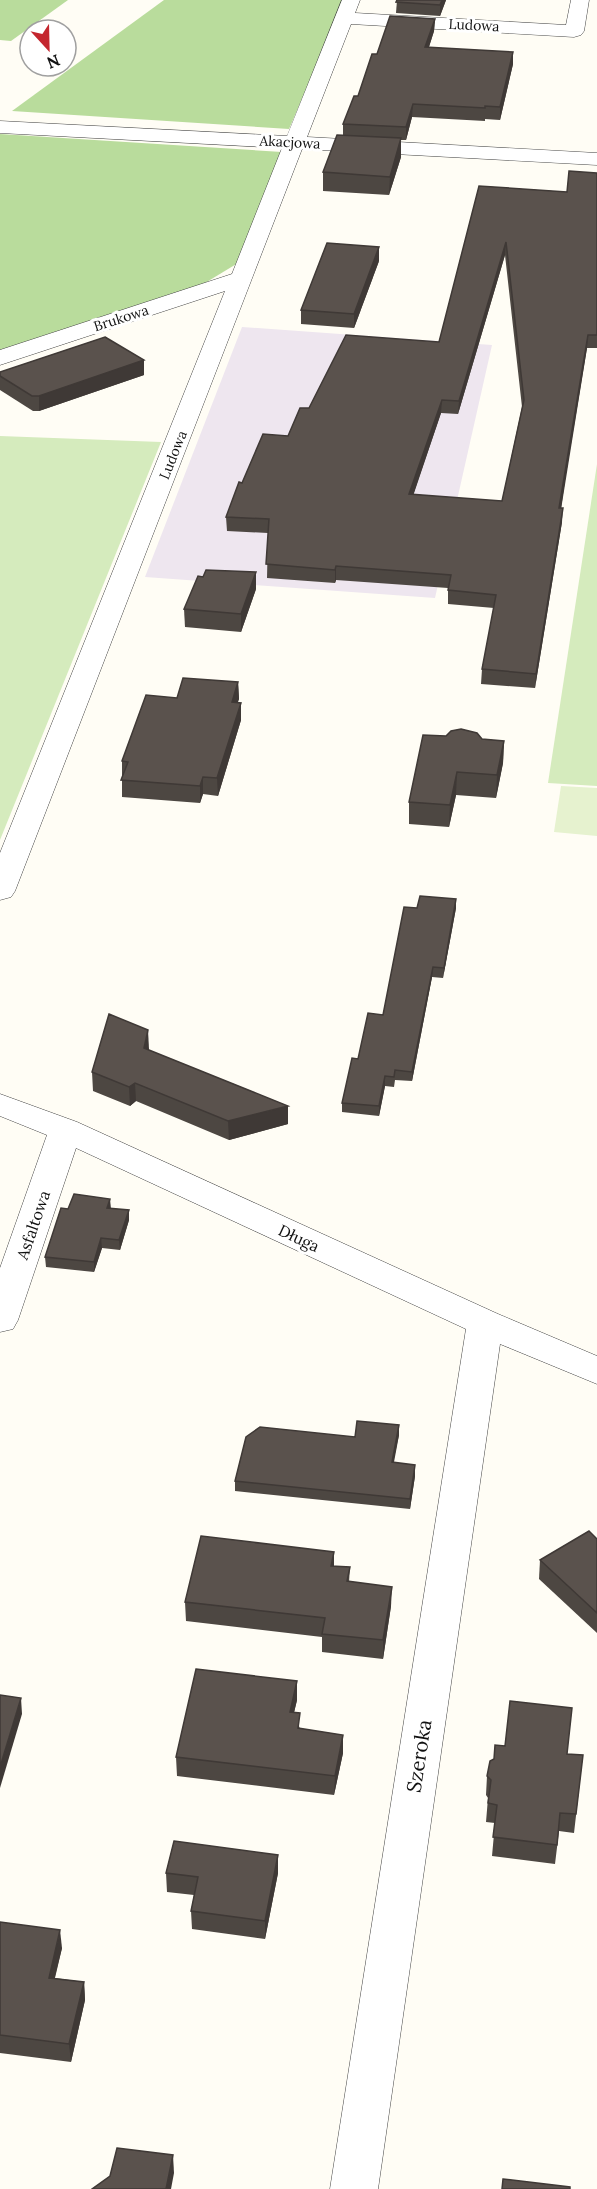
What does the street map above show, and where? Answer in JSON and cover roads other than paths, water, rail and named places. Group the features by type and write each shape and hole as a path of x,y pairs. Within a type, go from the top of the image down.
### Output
{"street":[{"name":"Ludowa","path":"0,891 351,0"},
{"name":"Ludowa","path":"343,18 574,31 580,0"},
{"name":"Akacjowa","path":"0,126 597,159"},
{"name":"Brukowa","path":"0,357 243,278"},
{"name":"Długa","path":"0,1104 66,1130 485,1323 597,1371"},
{"name":"Asfaltowa","path":"0,1320 66,1130"},
{"name":"Szeroka","path":"354,2189 485,1323"}]}
